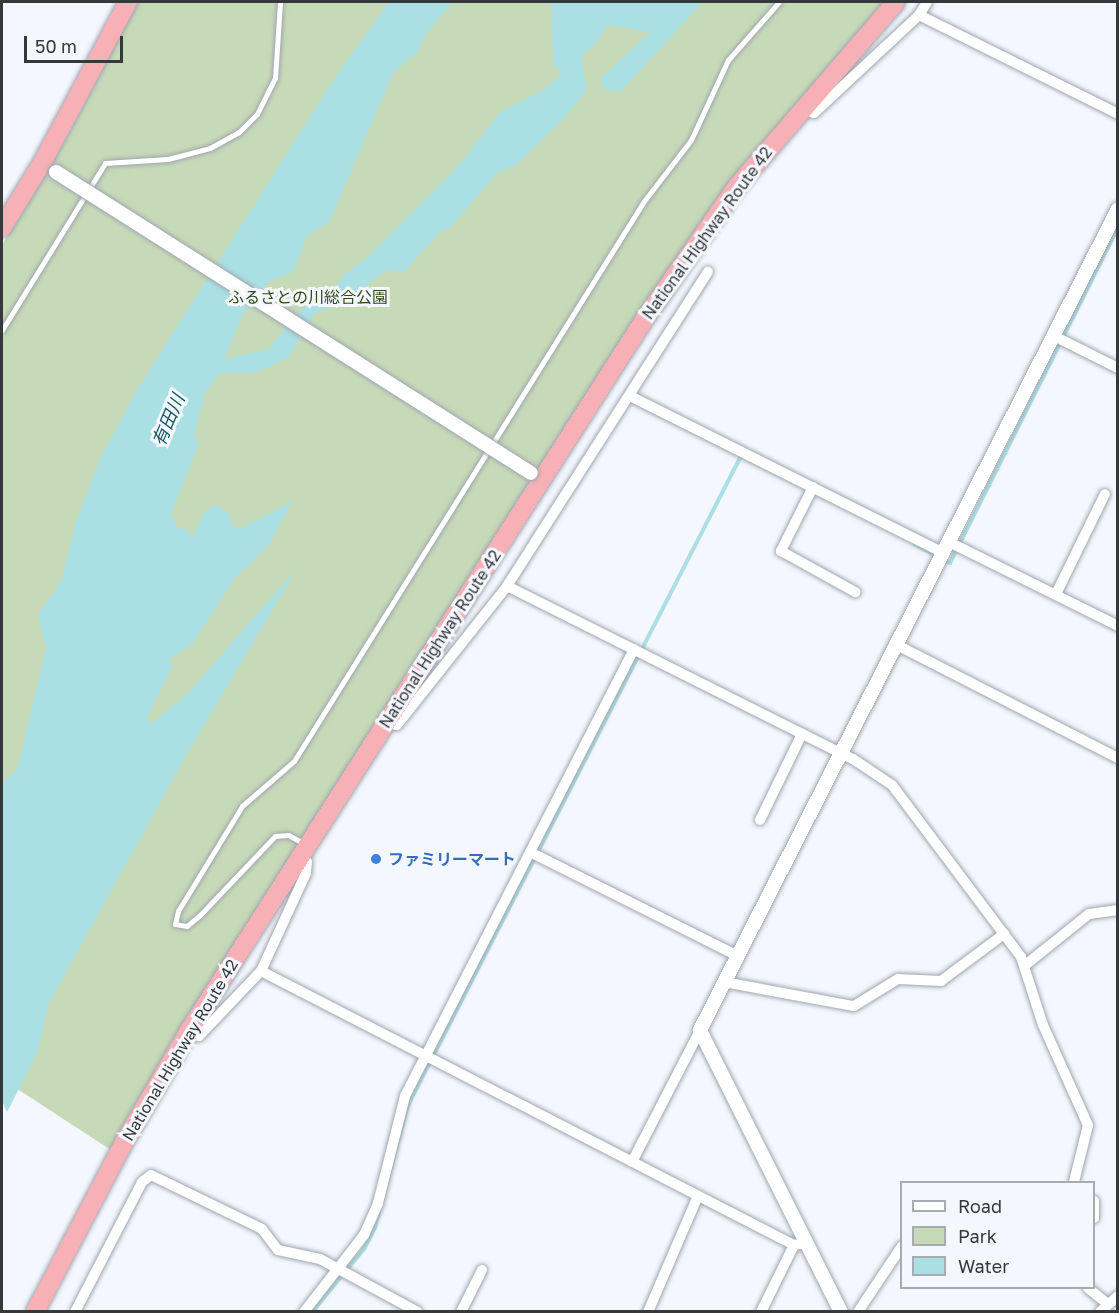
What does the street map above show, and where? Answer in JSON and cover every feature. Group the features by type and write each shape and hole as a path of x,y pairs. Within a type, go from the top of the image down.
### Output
{"highway":[{"path":"2,228 49,168 128,2"},
{"name":"National Highway Route 42","path":"35,1311 126,1138 188,1034 386,723 537,476 688,255 802,108 896,2"}],"street":[{"path":"802,108 814,113 919,15 927,2"},
{"path":"919,15 1118,114"},
{"path":"49,168 537,476"},
{"path":"632,1162 1118,209"},
{"path":"386,723 397,725 507,586 632,397 708,272"},
{"path":"1054,336 1118,369"},
{"path":"632,397 813,487 1056,594 1118,626"},
{"path":"813,487 781,550 855,592"},
{"path":"1056,594 1105,494"},
{"path":"507,586 841,753 892,785 1004,934 1024,966 1043,1025 1088,1125 1074,1181"},
{"path":"897,645 1118,758"},
{"path":"304,1311 338,1270 373,1214 402,1104 634,649"},
{"path":"760,820 802,734"},
{"path":"188,1034 199,1036 261,971 306,873 307,862 304,850"},
{"path":"530,852 738,956"},
{"path":"1024,966 1089,914 1118,910"},
{"path":"724,982 854,1006 898,980 941,981 1004,934"},
{"path":"261,971 698,1196 800,1244"},
{"path":"700,1030 800,1244 841,1311"},
{"path":"75,1311 142,1182 151,1175 262,1229 278,1250 320,1259 418,1311"},
{"path":"648,1311 698,1196"},
{"path":"761,1311 800,1244"},
{"path":"858,1311 900,1248"},
{"path":"462,1311 482,1270"},
{"path":"1090,1289 1104,1308 1118,1296"}],"lane":[{"path":"2,330 105,163 159,160 210,148 239,132 257,114 277,70 280,2"},
{"path":"304,850 288,835 275,836 200,915 187,926 175,924 175,916 235,815 294,761 644,201 691,140 728,60 779,2"}],"green space":[{"name":"ふるさとの川総合公園","path":"137,2 892,2 769,140 114,1152 2,1079 2,245 66,139"}],"water":[{"name":"有田川","path":"389,2 453,2 425,35 418,51 393,73 330,221 307,236 293,272 269,281 243,314 224,359 268,349 309,301 332,292 343,275 364,260 459,165 499,113 543,90 561,75 553,61 552,2 703,2 620,92 606,91 600,79 650,32 608,25 595,45 581,55 587,90 566,116 515,166 498,172 450,228 440,232 404,272 387,270 353,295 314,314 288,358 255,373 220,373 205,393 194,436 199,443 171,514 178,528 189,530 191,540 205,511 216,505 229,513 232,526 241,528 293,501 268,546 235,578 193,643 168,661 173,666 147,717 150,724 185,696 298,567 184,759 48,1005 38,1052 7,1112 2,1101 2,796 5,780 17,770 46,648 38,614 61,582 76,521 100,459 138,388 330,85"}],"waterway":[{"path":"914,544 950,563 1118,227"},
{"path":"312,1312 364,1249 375,1227 408,1105 742,454"}],"place":[{"name":"ファミリーマート","path":"376,859"}]}
